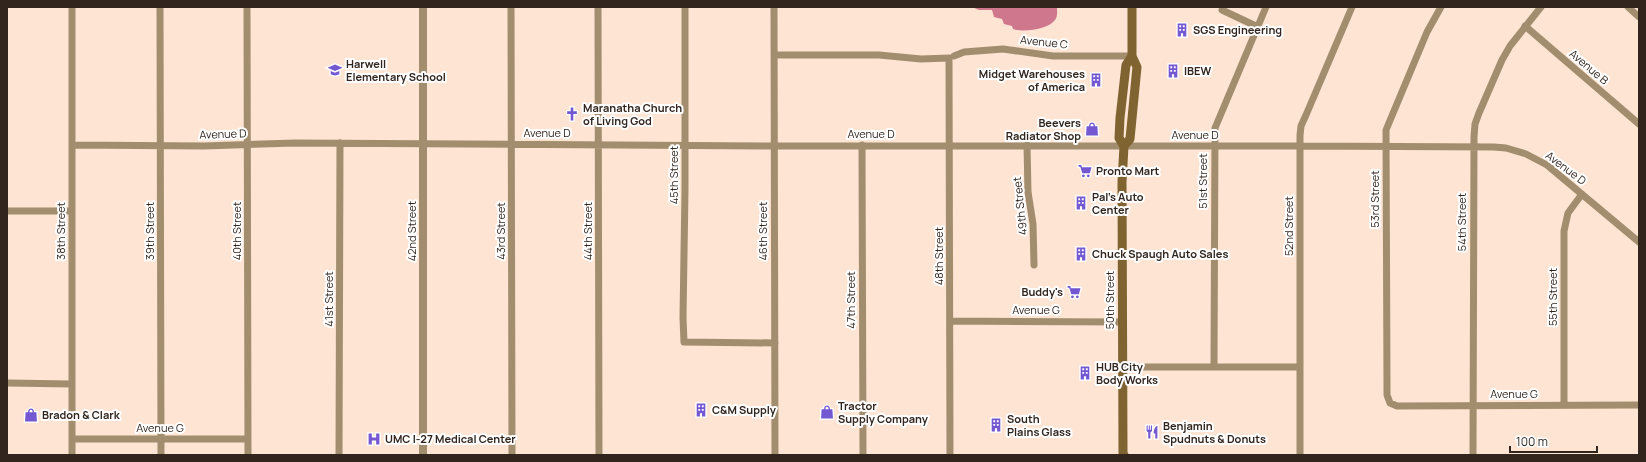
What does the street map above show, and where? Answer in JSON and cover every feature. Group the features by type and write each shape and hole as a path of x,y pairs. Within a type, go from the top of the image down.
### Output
{"main road":[{"name":"50th Street","path":"1123,454 1122,182 1124,146 1130,139 1137,67 1132,56 1132,7"}],"street":[{"name":"38th Street","path":"72,7 72,455"},
{"name":"39th Street","path":"160,7 161,455"},
{"name":"40th Street","path":"247,7 248,455"},
{"name":"42nd Street","path":"423,7 423,455"},
{"name":"43rd Street","path":"511,7 512,455"},
{"name":"44th Street","path":"598,7 599,455"},
{"name":"45th Street","path":"685,7 684,342 775,343"},
{"name":"46th Street","path":"774,7 776,455"},
{"name":"51st Street","path":"1214,366 1215,128 1266,7"},
{"name":"52nd Street","path":"1300,455 1301,126 1352,7"},
{"name":"53rd Street","path":"1390,403 1387,395 1386,130 1427,32 1441,7"},
{"name":"54th Street","path":"1473,455 1475,124 1502,60 1510,46 1541,7"},
{"path":"1628,7 1639,17"},
{"path":"1222,10 1258,27"},
{"name":"Avenue B","path":"1525,26 1639,124"},
{"name":"Avenue C","path":"774,55 879,55 921,59 952,57 964,52 1003,49 1053,56 1132,56"},
{"name":"48th Street","path":"950,455 950,146 952,57"},
{"name":"41st Street","path":"339,455 340,143"},
{"name":"Avenue D","path":"72,145 160,146 423,143 685,146 1474,146 1506,148 1526,154 1547,165 1639,242"},
{"name":"47th Street","path":"862,145 862,455"},
{"name":"49th Street","path":"1027,146 1028,192 1033,224 1034,265"},
{"name":"55th Street","path":"1564,405 1564,231 1568,213 1582,194"},
{"path":"7,211 72,211"},
{"name":"Avenue G","path":"950,321 1123,322"},
{"path":"1123,366 1300,367"},
{"path":"7,383 72,384"},
{"name":"Avenue G","path":"1390,403 1397,406 1639,405"},
{"name":"Avenue G","path":"72,439 248,439"}],"shaded area":[{"path":"972,7 1057,7 1057,17 1047,26 1023,31 1013,29 1012,26 1004,24 1002,19 994,17 992,10 979,10"}],"place":[{"name":"SGS Engineering","path":"1182,30"},
{"name":"Harwell Elementary School","path":"335,70"},
{"name":"IBEW","path":"1173,71"},
{"name":"Midget Warehouses of America","path":"1096,80"},
{"name":"Maranatha Church of Living God","path":"572,114"},
{"name":"Beevers Radiator Shop","path":"1092,129"},
{"name":"Pronto Mart","path":"1085,171"},
{"name":"Pal's Auto Center","path":"1081,203"},
{"name":"Chuck Spaugh Auto Sales","path":"1081,254"},
{"name":"Buddy's","path":"1074,292"},
{"name":"HUB City Body Works","path":"1085,373"},
{"name":"C&M Supply","path":"701,410"},
{"name":"Tractor Supply Company","path":"827,412"},
{"name":"Bradon & Clark","path":"31,415"},
{"name":"South Plains Glass","path":"996,425"},
{"name":"Benjamin Spudnuts & Donuts","path":"1152,432"},
{"name":"UMC I-27 Medical Center","path":"374,439"}]}
